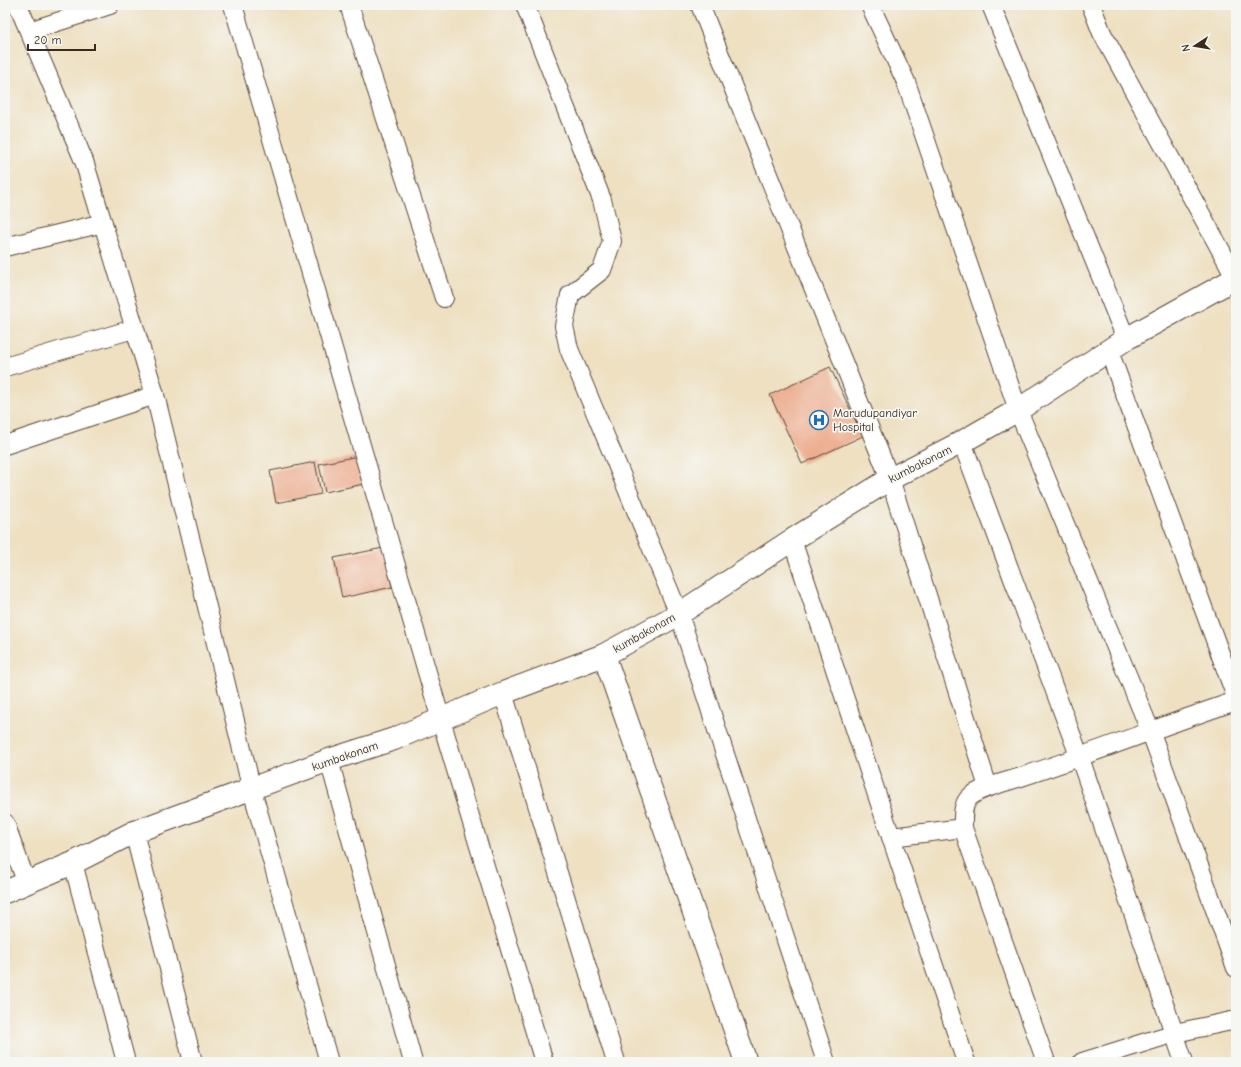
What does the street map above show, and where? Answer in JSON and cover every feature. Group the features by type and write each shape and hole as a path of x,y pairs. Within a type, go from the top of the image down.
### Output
{"street":[{"path":"18,5 84,160 155,395 252,790 329,1062"},
{"path":"29,31 110,5"},
{"path":"234,5 441,720 544,1062"},
{"path":"350,5 444,298"},
{"path":"525,5 602,200 612,241 602,270 570,295 564,326 569,349 679,614 826,1062"},
{"path":"700,5 890,479 988,788"},
{"path":"870,5 906,82 1018,410 1150,730 1236,968"},
{"path":"991,5 1117,345 1236,697"},
{"path":"1091,5 1102,33 1236,278"},
{"path":"5,247 103,223"},
{"name":"kumbakonam","path":"5,892 73,864 134,832 252,790 329,760 394,739 503,693 604,655 679,614 792,540 890,479 962,442 1018,410 1117,345 1236,278"},
{"path":"5,368 134,329"},
{"path":"5,445 155,395"},
{"path":"962,442 1080,758 1184,1062"},
{"path":"792,540 966,1062"},
{"path":"604,655 746,1062"},
{"path":"503,693 616,1062"},
{"path":"1046,1062 963,828 963,810 969,798 988,788 1080,758 1150,730 1236,701"},
{"path":"329,760 413,1062"},
{"path":"5,823 27,884"},
{"path":"891,837 963,828"},
{"path":"134,832 193,1062"},
{"path":"73,864 126,1062"},
{"path":"1082,1062 1175,1033 1236,1020"}],"building":[{"path":"830,367 863,436 802,464 770,395"},
{"path":"358,456 364,484 325,492 319,464"},
{"path":"315,462 321,494 276,503 270,471"},
{"path":"383,548 392,587 342,598 334,558"}],"place":[{"name":"Marudupandiyar Hospital","path":"819,420"}]}
